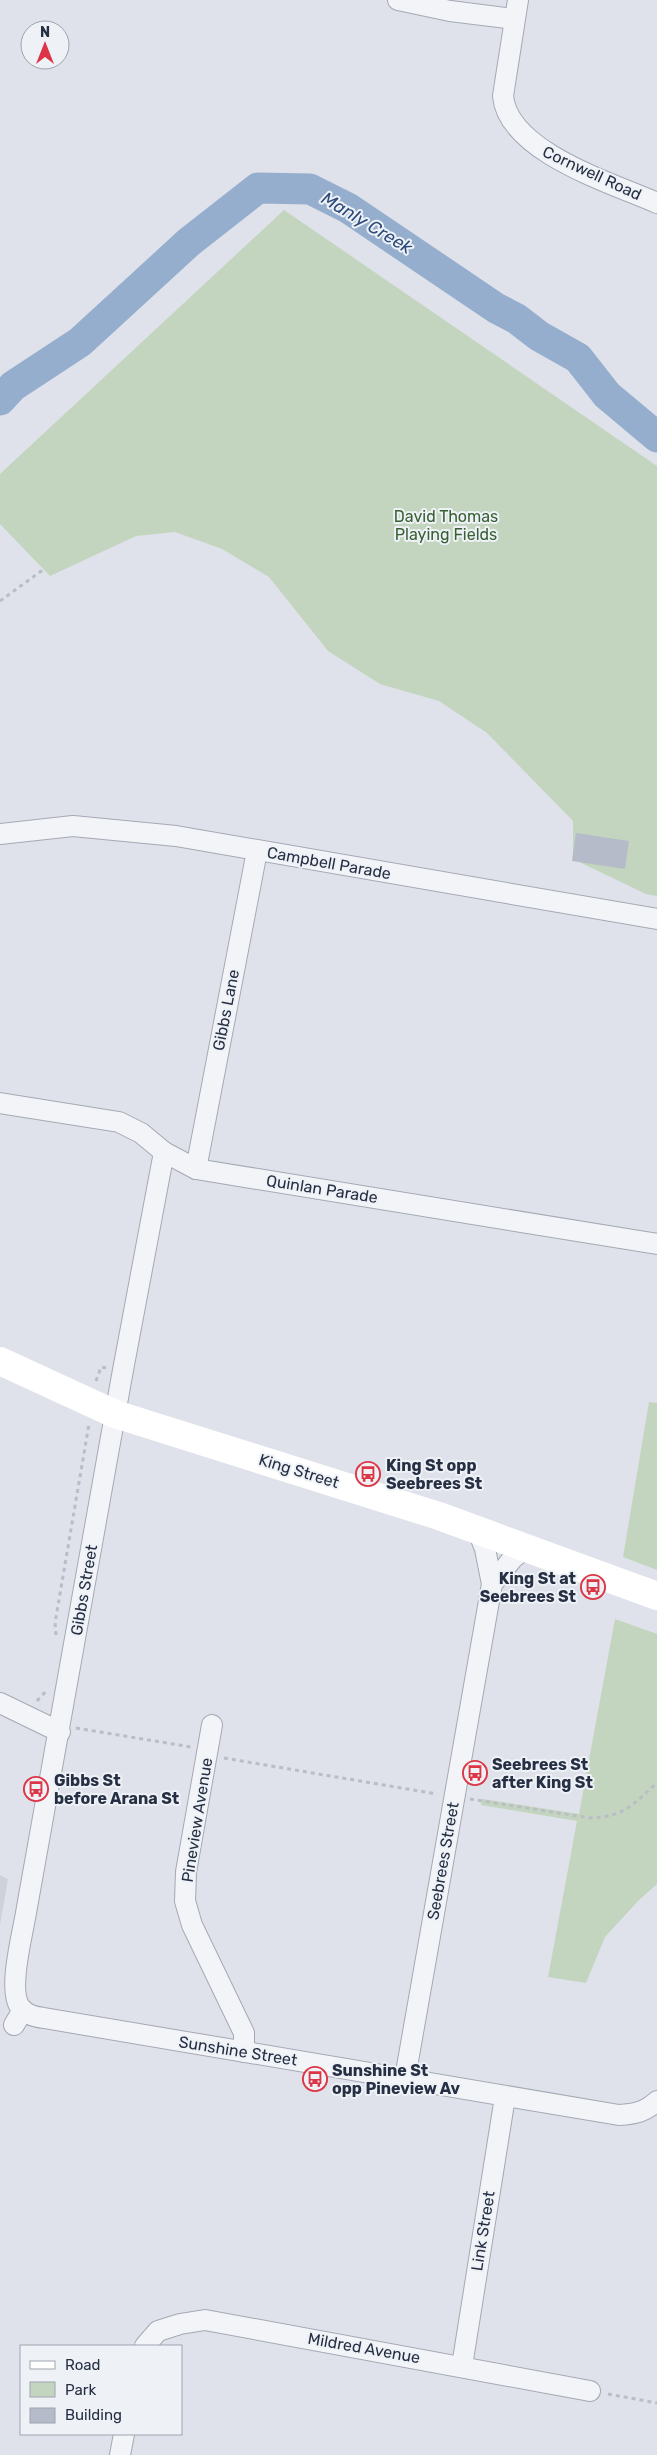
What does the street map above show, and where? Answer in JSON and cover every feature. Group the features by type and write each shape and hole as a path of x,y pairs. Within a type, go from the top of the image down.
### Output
{"street":[{"path":"398,0 450,11 516,10"},
{"name":"Cornwell Road","path":"516,10 503,96 504,107 516,128 537,148 657,203"},
{"name":"Campbell Parade","path":"0,834 73,826 176,836 657,919"},
{"name":"Gibbs Lane","path":"196,1169 257,851"},
{"name":"Quinlan Parade","path":"0,1103 119,1122 141,1133 164,1152 196,1169 657,1244"},
{"name":"Gibbs Street","path":"18,2017 15,1982 60,1729 104,1410 123,1370 164,1152"},
{"name":"King Street","path":"0,1361 104,1410 355,1488 657,1596"},
{"name":"Seebrees Street","path":"405,2078 492,1584 485,1549 478,1531"},
{"name":"Seebrees Street","path":"492,1584 513,1558 526,1548"},
{"path":"0,1703 60,1729"},
{"name":"Pineview Avenue","path":"212,1725 186,1872 185,1901 192,1925 244,2033 244,2052"},
{"name":"Sunshine Street","path":"18,2017 44,2018 619,2115 636,2114 649,2108 657,2101"},
{"name":"Link Street","path":"462,2366 505,2096"},
{"name":"Mildred Avenue","path":"146,2345 158,2331 180,2324 205,2320 590,2391"},
{"path":"120,2455 124,2435"}],"path":[{"path":"0,601 44,570"},
{"path":"56,1638 55,1622 104,1410 99,1370 101,1367 123,1370"},
{"path":"31,1718 38,1697 48,1689"},
{"path":"60,1729 208,1750"},
{"path":"590,2391 657,2403"}],"shaded area":[{"path":"0,1875 8,1879 0,1925"}],"green space":[{"name":"David Thomas Playing Fields","path":"284,210 657,466 657,896 646,894 573,859 573,821 487,733 439,701 380,684 328,651 269,577 222,549 175,532 136,536 50,576 0,524 0,474"},
{"path":"649,1402 657,1403 657,1570 623,1557"},
{"path":"615,1619 657,1634 657,1884 639,1900 605,1937 586,1983 548,1977 577,1821 481,1805 482,1799 579,1814"}],"building":[{"path":"576,833 629,841 625,869 572,861"}],"waterway":[{"name":"Manly Creek","path":"0,400 13,386 80,342 189,242 258,188 310,189 348,208 496,308 517,319 539,336 578,358 607,395 657,437"}],"place":[{"name":"King St opp Seebrees St","path":"368,1474"},
{"name":"King St at Seebrees St","path":"593,1587"},
{"name":"Seebrees St after King St","path":"475,1773"},
{"name":"Gibbs St before Arana St","path":"36,1789"},
{"name":"Sunshine St opp Pineview Av","path":"315,2079"}]}
